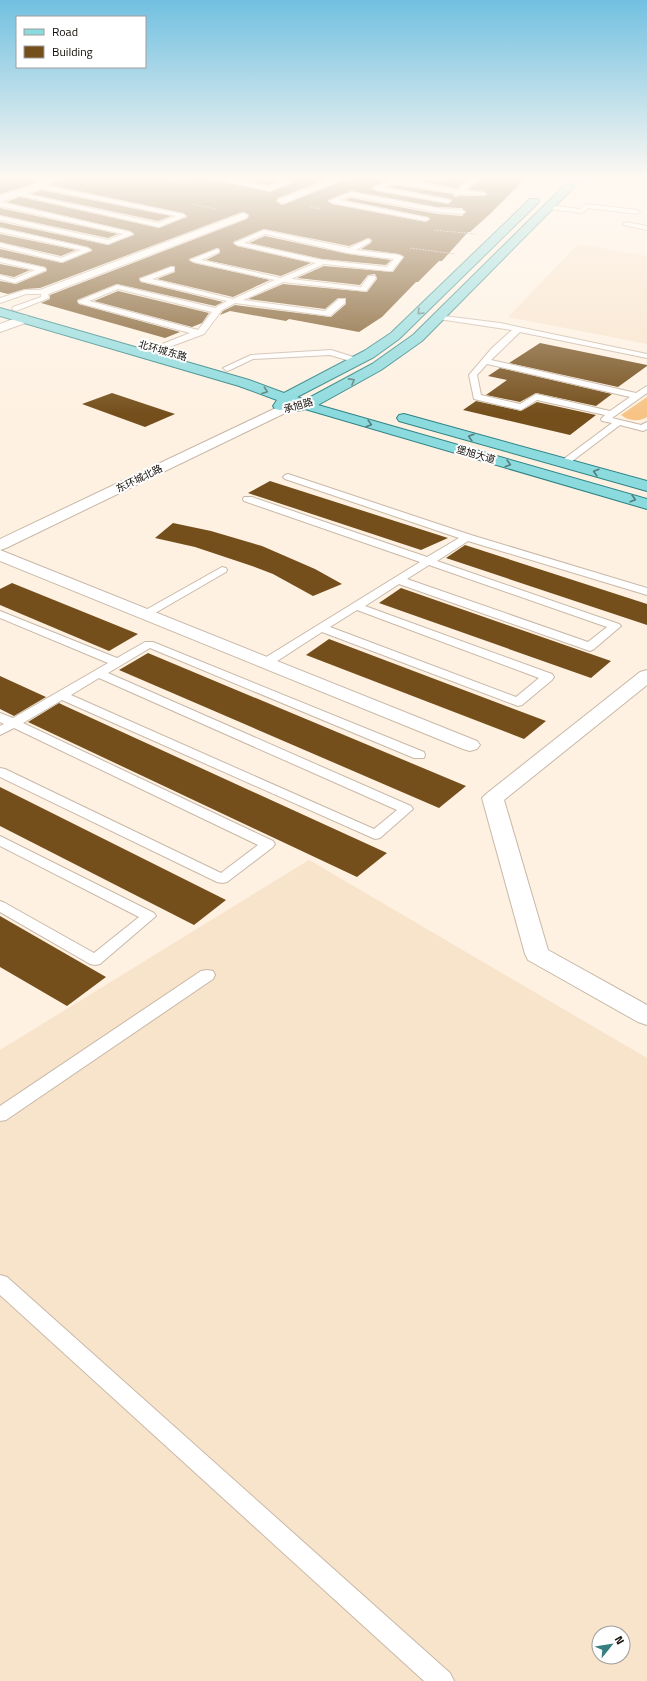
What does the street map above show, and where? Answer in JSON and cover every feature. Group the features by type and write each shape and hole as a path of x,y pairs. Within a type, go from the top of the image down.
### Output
{"main road":[{"name":"承旭路","path":"302,389 382,346 395,336 478,256"},
{"name":"承旭路","path":"305,405 326,396 380,366 406,349 500,256"},
{"name":"北环城东路","path":"0,304 20,314 146,354 282,394 302,389 326,396"},
{"name":"北环城东路","path":"0,312 20,314 227,368 305,405"},
{"path":"326,396 341,400"},
{"name":"堡旭大道","path":"305,405 647,504"},
{"name":"堡旭大道","path":"387,413 647,486"}],"street":[{"path":"44,292 138,256"},
{"path":"0,328 20,314"},
{"name":"东环城北路","path":"0,545 282,394"},
{"path":"0,554 470,745"},
{"path":"647,676 493,798 537,954 647,1016"}],"lane":[{"path":"47,256 62,260 71,256"},
{"path":"204,256 194,260 282,280 363,289 372,278"},
{"path":"298,256 323,262 389,269 399,257 395,256"},
{"path":"146,354 198,333 204,329 219,308 335,256"},
{"path":"0,260 42,270 15,281 0,277"},
{"path":"171,269 144,279 234,301 327,314 342,301"},
{"path":"198,333 82,301 117,287 216,311"},
{"path":"0,301 25,292 44,292 45,298 20,314"},
{"path":"439,317 518,329 647,356"},
{"path":"518,329 472,375 477,397 521,407 536,397 612,414"},
{"path":"227,368 251,356 331,352 357,360"},
{"path":"485,361 637,396"},
{"path":"647,389 605,419 615,425 647,436"},
{"path":"564,463 615,425 643,428 647,425"},
{"path":"288,478 467,537 647,592"},
{"path":"248,499 615,626 590,647 398,580"},
{"path":"267,662 467,537"},
{"path":"146,614 222,570"},
{"path":"321,628 518,702 548,677 356,606"},
{"path":"0,614 116,662"},
{"path":"0,731 149,644 419,755"},
{"path":"62,695 375,835 406,809 98,673"},
{"path":"0,717 268,844 222,879 0,772"},
{"path":"0,840 148,916 95,960 0,906"},
{"path":"0,1115 207,975"},
{"path":"0,1283 442,1681"}],"shaded area":[{"path":"566,256 647,256 647,344 508,317"},
{"path":"647,397 647,417 641,420 634,420 627,419 621,415"},
{"path":"309,860 647,1058 647,1681 0,1681 0,1050"}],"building":[{"path":"0,256 33,256 62,263 78,256 124,256 40,288 25,289 8,294 0,292 0,281 16,284 47,271 45,267"},
{"path":"150,256 196,256 189,259 194,263 270,280 233,297 157,279 175,272 174,266 139,278 141,282 223,302 215,306 117,284 77,300 79,304 180,332 165,338 41,303 50,299 50,295"},
{"path":"213,256 282,256 311,263 281,276 206,260"},
{"path":"310,256 366,256 391,260 386,265 322,259"},
{"path":"446,256 442,261 439,261 418,282 416,282 382,317 359,332 289,319 286,321 230,311 220,315 223,311 235,305 331,317 346,304 346,298 338,298 325,309 248,299 283,284 367,292 377,279 375,274 368,275 360,285 297,278 324,266 393,272 404,257"},
{"path":"0,264 30,270 14,277 0,274"},
{"path":"118,291 209,313 202,323 192,327 94,301"},
{"path":"540,343 647,366 618,387 509,363"},
{"path":"500,368 612,394 596,406 536,393 520,402 486,395 507,380 488,376"},
{"path":"112,393 175,414 145,427 82,404"},
{"path":"476,401 521,411 537,402 596,415 570,435 463,410"},
{"path":"270,481 448,538 421,550 248,493"},
{"path":"173,523 211,531 262,546 315,569 342,584 313,596 273,574 252,566 195,547 155,538"},
{"path":"465,545 647,604 647,625 446,558"},
{"path":"12,583 138,634 109,651 0,605 0,589"},
{"path":"401,588 611,661 591,678 379,603"},
{"path":"329,639 546,721 524,739 306,655"},
{"path":"148,653 466,786 439,808 119,670"},
{"path":"0,676 46,697 14,716 0,709"},
{"path":"59,703 387,853 357,877 28,722"},
{"path":"0,787 226,900 194,925 0,826"},
{"path":"0,916 106,977 67,1006 0,967"}]}
